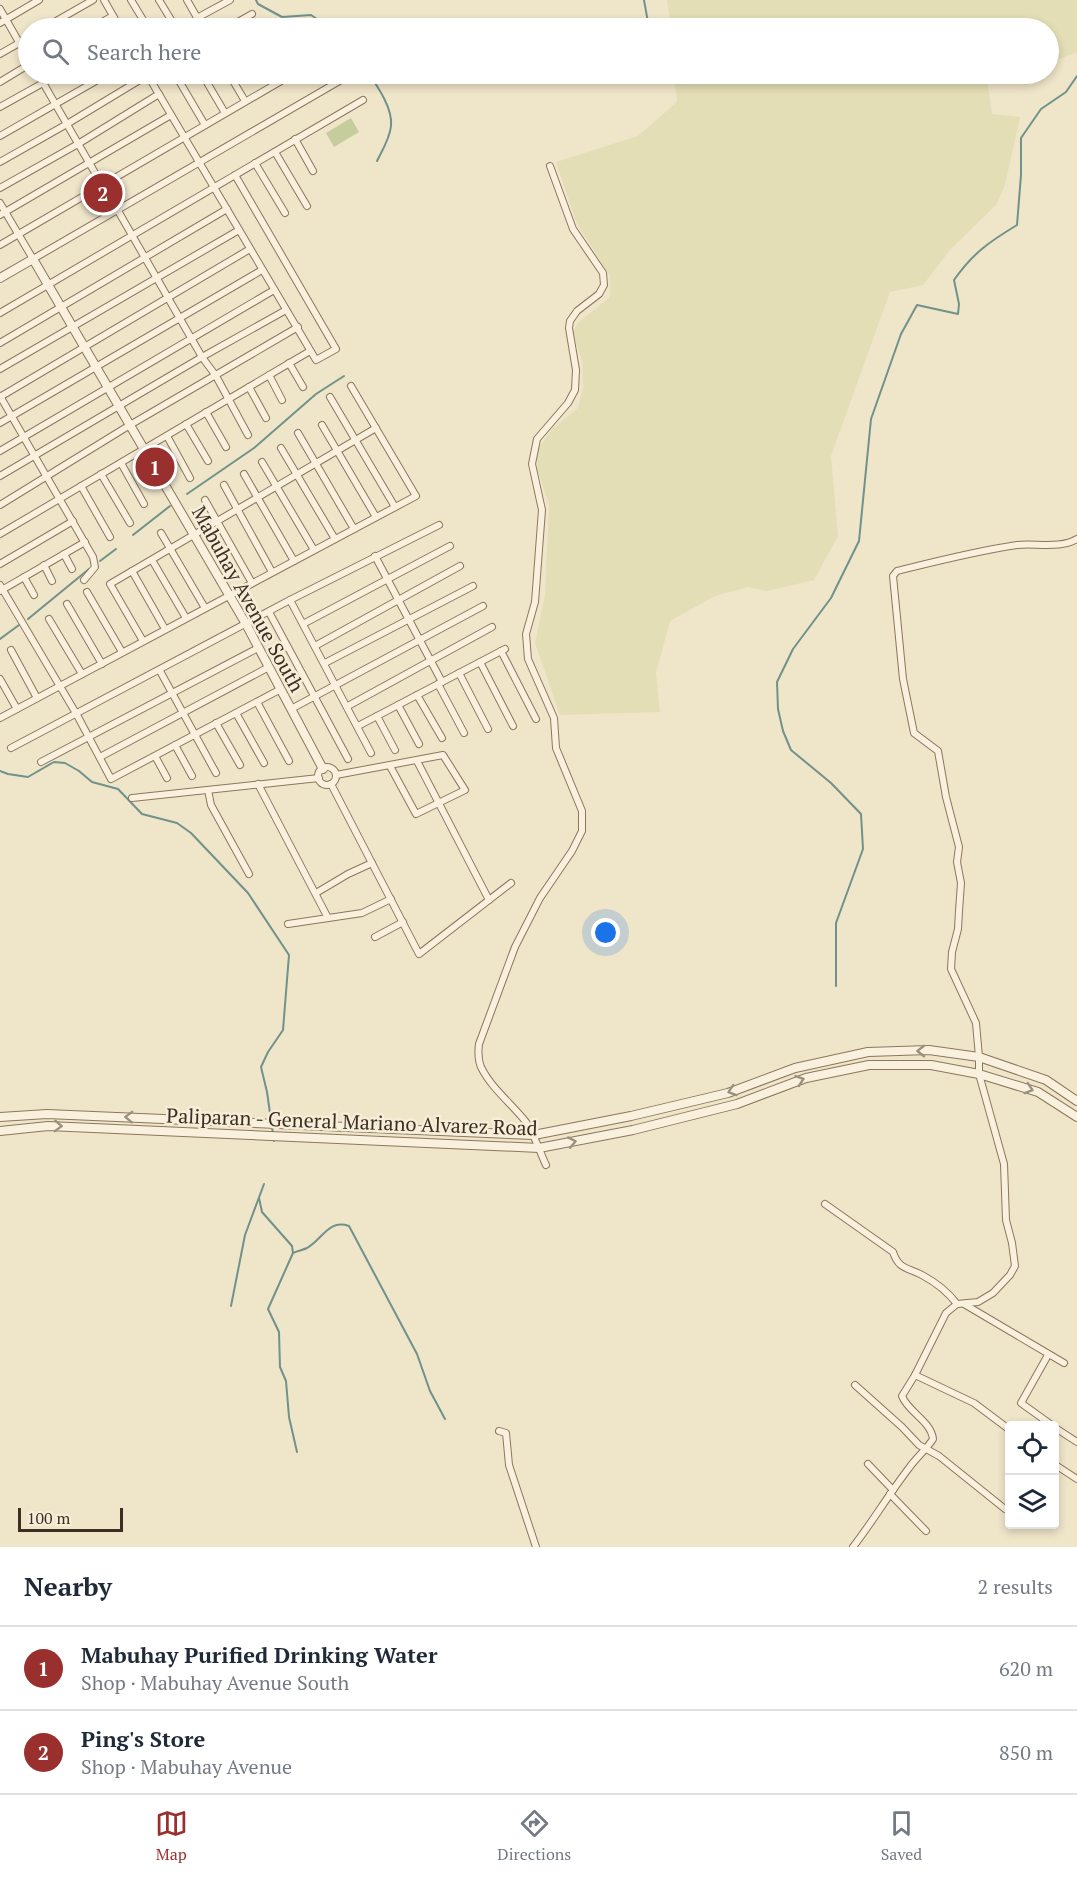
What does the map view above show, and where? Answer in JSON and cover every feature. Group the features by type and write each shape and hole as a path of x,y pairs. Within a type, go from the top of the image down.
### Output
{"street":[{"path":"23,0 27,7"},
{"path":"3,21 39,0"},
{"path":"62,18 93,0"},
{"path":"104,0 113,16 109,18"},
{"path":"131,0 142,18"},
{"path":"159,0 170,18"},
{"path":"187,0 197,18 230,0"},
{"path":"0,9 3,21 18,40"},
{"path":"245,18 252,14"},
{"path":"0,54 18,44"},
{"path":"0,82 18,71"},
{"path":"0,107 41,84"},
{"path":"44,84 102,185"},
{"path":"0,136 91,84"},
{"path":"0,162 131,84"},
{"path":"153,84 316,360 336,350 234,175"},
{"path":"181,84 206,125"},
{"path":"208,84 225,113"},
{"path":"235,84 245,101"},
{"path":"0,245 275,84"},
{"path":"0,278 334,84"},
{"path":"0,188 78,144 159,94"},
{"path":"0,313 363,99"},
{"path":"3,214 171,115"},
{"path":"296,139 313,171"},
{"path":"275,152 307,206"},
{"path":"255,163 285,213"},
{"path":"546,1165 534,1134 489,1079 478,1056 479,1044 515,947 540,898 572,851 582,831 582,811 556,748 554,718 528,659 526,634 534,602 542,510 532,464 537,439 568,403 575,390 576,370 568,328 570,321 577,311 599,294 604,285 603,273 573,229 550,166"},
{"path":"0,203 3,214 19,234 33,259"},
{"path":"117,209 202,357 216,376 248,435"},
{"path":"0,343 227,209"},
{"path":"0,369 239,230"},
{"path":"84,580 95,567 95,562 0,397 250,249"},
{"name":"Mabuhay Avenue South","path":"33,259 246,624 323,769"},
{"path":"0,423 262,270"},
{"path":"0,451 274,290"},
{"path":"0,476 286,309"},
{"path":"0,505 298,327"},
{"path":"0,534 310,351"},
{"path":"289,363 303,387"},
{"path":"269,375 282,400"},
{"path":"0,718 416,496 351,386"},
{"path":"249,387 266,418"},
{"path":"330,397 395,507"},
{"path":"206,412 226,447"},
{"path":"186,424 208,461"},
{"path":"322,425 376,517"},
{"path":"143,641 110,584 376,428"},
{"path":"298,433 354,528"},
{"path":"167,436 190,478"},
{"path":"281,448 335,539"},
{"path":"262,462 314,550"},
{"path":"121,463 144,504"},
{"path":"101,474 130,523"},
{"path":"244,474 294,561"},
{"path":"224,485 272,572"},
{"path":"81,486 110,537"},
{"path":"205,500 252,583"},
{"path":"0,564 73,521"},
{"path":"11,748 160,671 290,600 439,525"},
{"path":"161,533 205,608"},
{"path":"854,1547 910,1466 933,1438 930,1429 905,1403 902,1396 946,1313 960,1304 978,1302 993,1293 1010,1275 1015,1266 1006,1220 1004,1164 979,1074 976,1023 951,969 952,952 958,929 961,883 957,862 959,847 946,797 938,751 914,733 903,679 893,576 897,571 988,550 1021,545 1067,543 1077,539"},
{"path":"85,542 1,589 77,715 111,779 280,689"},
{"path":"303,624 450,546"},
{"path":"64,554 72,569"},
{"path":"375,556 431,660 464,733"},
{"path":"152,560 186,618"},
{"path":"44,565 52,581"},
{"path":"315,646 460,566"},
{"path":"132,571 165,629"},
{"path":"24,577 34,595"},
{"path":"325,663 472,586"},
{"path":"87,592 122,652"},
{"path":"290,600 371,753"},
{"path":"67,604 102,663"},
{"path":"291,709 483,606"},
{"path":"269,612 348,759"},
{"path":"49,619 82,674"},
{"path":"348,706 492,627"},
{"path":"41,762 258,648"},
{"path":"11,650 37,698"},
{"path":"358,726 503,650 536,719"},
{"path":"480,662 513,726"},
{"path":"99,757 269,668"},
{"path":"160,671 216,773"},
{"path":"459,673 488,729"},
{"path":"0,679 17,709"},
{"path":"417,695 442,738"},
{"path":"257,702 289,761"},
{"path":"398,705 419,744"},
{"path":"236,712 264,763"},
{"path":"377,716 395,750"},
{"path":"216,723 240,765"},
{"path":"175,745 192,776"},
{"path":"336,775 443,755 465,790 416,814 390,766"},
{"path":"154,756 167,778"},
{"path":"417,761 489,900"},
{"path":"331,768 336,775 335,781 331,784 324,784 319,778 323,769 331,768"},
{"path":"132,798 319,778"},
{"path":"258,784 328,918"},
{"path":"331,784 419,954 511,883"},
{"path":"208,790 211,805 249,874"},
{"path":"316,893 372,863"},
{"path":"288,924 362,913 391,899"},
{"path":"375,937 403,922"},
{"name":"Paliparan - General Mariano Alvarez Road","path":"0,1117 47,1114 534,1134 631,1116 728,1093 795,1068 868,1052 929,1050 979,1057 1046,1080 1077,1101"},
{"name":"Paliparan - General Mariano Alvarez Road","path":"0,1131 48,1126 539,1148 633,1130 737,1104 806,1078 869,1065 931,1065 979,1074 1038,1092 1076,1116"},
{"path":"825,1204 893,1252 901,1266 922,1275 960,1304 1064,1363"},
{"path":"1047,1421 1021,1403 1048,1355"},
{"path":"915,1375 974,1403 1005,1426"},
{"path":"855,1385 919,1445 927,1448 1005,1509"},
{"path":"1059,1429 1077,1442"},
{"path":"499,1431 506,1433 509,1465 536,1547"},
{"path":"868,1464 926,1531"},
{"path":"1059,1467 1077,1479"}],"shaded area":[{"path":"667,0 1077,0 1077,52 1059,59 1059,18 670,18"},
{"path":"675,84 988,84 992,114 1020,117 1005,185 996,205 950,250 923,285 890,292 831,456 838,536 814,580 767,591 748,587 715,596 670,621 656,673 660,712 560,715 535,643 545,595 549,505 537,468 538,449 552,429 578,408 583,387 582,361 573,332 578,323 610,297 610,276 577,224 556,162 638,136 677,102"}],"green space":[{"path":"351,118 359,132 334,147 326,133"}],"waterway":[{"path":"256,0 258,4 282,17 311,15 315,18"},
{"path":"644,0 647,18"},
{"path":"836,986 836,923 863,849 861,814 831,783 791,750 783,731 778,709 777,682 793,649 831,598 859,541 871,419 901,334 917,305 958,314 959,304 954,280 982,249 1017,225 1021,138 1041,109 1066,92 1077,76"},
{"path":"376,84 391,119 389,135 377,161"},
{"path":"187,494 254,448 316,394 344,376"},
{"path":"133,535 170,506"},
{"path":"100,561 116,549"},
{"path":"28,619 89,569"},
{"path":"0,639 19,625"},
{"path":"0,771 28,777 54,762 65,763 92,782 118,789 142,814 177,823 191,833 248,893 289,955 283,1030 261,1067 274,1141"},
{"path":"231,1306 245,1235 264,1184"},
{"path":"259,1198 262,1212 292,1246 293,1253 268,1309 279,1332 280,1367 286,1381 289,1417 297,1452"},
{"path":"293,1253 307,1248 336,1225 349,1226 417,1354 430,1391 445,1419"}],"place":[{"name":"Ping's Store","path":"103,193"},
{"name":"Mabuhay Purified Drinking Water","path":"155,467"}]}
